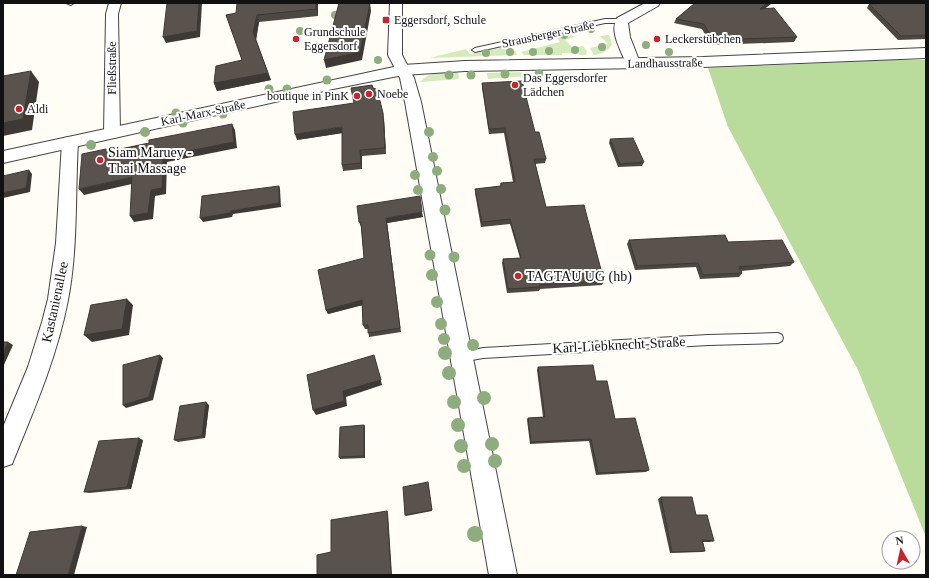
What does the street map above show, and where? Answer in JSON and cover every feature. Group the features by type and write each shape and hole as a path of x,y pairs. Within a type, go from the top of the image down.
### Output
{"street":[{"name":"Fließstraße","path":"112,133 112,14 115,3"},
{"path":"396,3 395,55 403,70 410,93 503,575"},
{"name":"Strausberger Straße","path":"622,21 654,3"},
{"path":"622,21 622,36 633,63"},
{"name":"Landhausstraße","path":"403,70 465,66 758,60 926,53"},
{"name":"Karl-Marx-Straße","path":"3,157 403,70"},
{"name":"Kastanienallee","path":"3,455 43,358 59,295 66,236 70,142"}],"lane":[{"name":"Strausberger Straße","path":"475,50 605,21 622,21"},
{"path":"386,96 410,93"},
{"name":"Karl-Liebknecht-Straße","path":"461,357 483,353 708,340 778,338"}],"green space":[{"path":"565,33 575,37 565,40 573,48 583,46 587,51 586,55 580,55 578,53 562,53 562,55 524,55 521,52 560,42 555,35"},
{"path":"609,35 612,44 609,49 600,54 594,55 590,48 608,44 600,36"},
{"path":"509,46 516,52 517,55 429,58 466,49 470,54"},
{"path":"892,60 926,60 926,537 858,370 728,127 708,68"},
{"path":"458,71 459,79 420,82 424,78 433,74"},
{"path":"525,72 526,76 488,79 487,73"}],"building":[{"path":"167,3 199,3 197,31 163,37"},
{"path":"237,3 316,3 316,9 257,15 253,32 268,73 214,83 216,66 242,60 226,15 236,13"},
{"path":"339,3 370,3 360,52 324,60"},
{"path":"695,3 768,3 760,9 774,8 797,37 713,40 704,24 676,19"},
{"path":"926,3 926,35 901,36 869,4"},
{"path":"31,71 23,119 3,123 3,76"},
{"path":"522,81 535,132 539,132 546,159 534,159 546,207 584,205 604,281 539,285 540,287 508,289 503,259 521,258 510,219 482,222 475,189 501,186 501,183 515,182 505,128 489,129 482,83"},
{"path":"372,85 373,88 377,89 383,113 385,148 360,150 361,163 342,165 342,127 295,134 293,112 354,103 351,88"},
{"path":"232,124 234,142 163,156 162,188 151,190 148,213 130,216 132,177 79,189 82,154 106,149 106,152 149,143 149,140"},
{"path":"633,138 644,162 620,164 610,139"},
{"path":"29,170 26,188 3,193 3,176"},
{"path":"279,186 279,203 200,218 202,196"},
{"path":"420,196 422,212 386,218 400,328 368,333 368,325 363,325 362,300 326,310 318,270 364,258 361,222 359,222 357,206"},
{"path":"725,235 728,242 782,240 794,262 739,267 742,273 703,275 698,263 637,266 629,240"},
{"path":"127,299 122,329 84,335 91,305"},
{"path":"3,342 8,342 3,353"},
{"path":"160,355 149,397 123,405 123,365"},
{"path":"374,355 381,380 343,391 344,401 313,410 307,375"},
{"path":"593,365 596,381 607,381 615,419 635,418 649,470 598,473 591,439 531,442 528,418 545,417 538,367"},
{"path":"206,402 202,436 174,440 180,406"},
{"path":"364,425 364,456 339,457 340,427"},
{"path":"139,438 127,487 84,492 99,441"},
{"path":"428,482 432,510 405,515 403,487"},
{"path":"661,497 692,497 696,515 707,515 714,541 702,540 705,551 672,552"},
{"path":"387,511 391,575 317,575 317,555 331,552 331,520"},
{"path":"82,526 68,575 16,575 30,532"}],"place":[{"name":"Eggersdorf, Schule","path":"386,20"},
{"name":"Grundschule Eggersdorf","path":"296,39"},
{"name":"Leckerstübchen","path":"657,39"},
{"name":"Das Eggersdorfer Lädchen","path":"515,85"},
{"name":"Noebe","path":"369,94"},
{"name":"boutique in PinK","path":"357,96"},
{"name":"Aldi","path":"19,109"},
{"name":"Siam Maruey - Thai Massage","path":"100,160"},
{"name":"TAGTAU UG (hb)","path":"518,276"}]}
